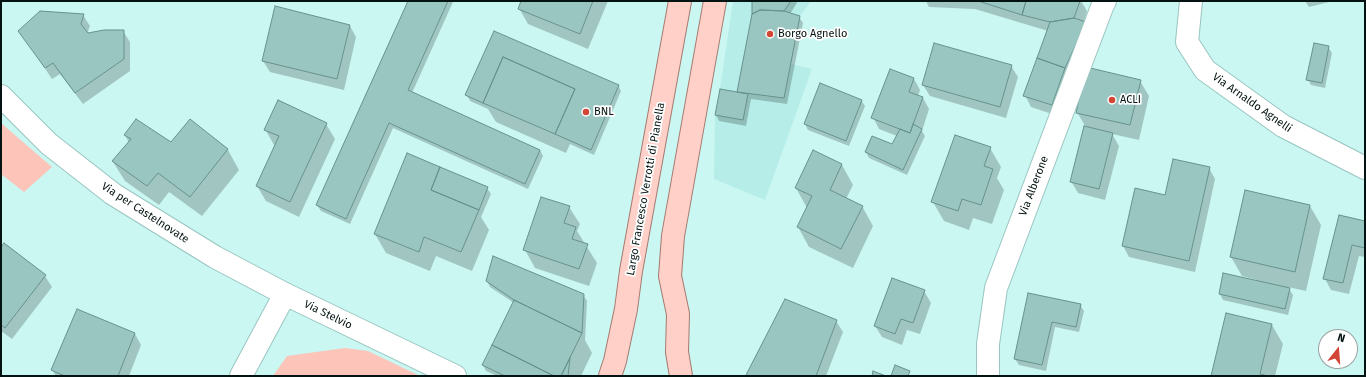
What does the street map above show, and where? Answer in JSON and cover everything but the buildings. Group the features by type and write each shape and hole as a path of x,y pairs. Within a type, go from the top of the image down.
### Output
{"main road":[{"name":"Largo Francesco Verrotti di Pianella","path":"610,376 615,361 626,309 631,271 680,1"},
{"path":"681,376 677,352 678,314 670,276 673,236 715,1"}],"street":[{"name":"Via Alberone","path":"988,376 988,344 996,288 1105,1"},
{"name":"Via Arnaldo Agnelli","path":"1191,1 1187,42 1205,70 1283,126 1365,168"},
{"name":"Via per Castelnovate","path":"1,96 49,144 113,194 215,257 285,294"},
{"path":"241,376 285,294"},
{"name":"Via Stelvio","path":"285,294 455,376"}],"shaded area":[{"path":"733,1 811,1 800,16 791,64 812,69 765,200 714,179 715,115"},
{"path":"1,123 52,167 24,192 1,174"},
{"path":"345,348 368,351 420,376 273,376 287,356"}],"place":[{"name":"Borgo Agnello","path":"770,34"},
{"name":"ACLI","path":"1112,100"},
{"name":"BNL","path":"586,112"}]}
